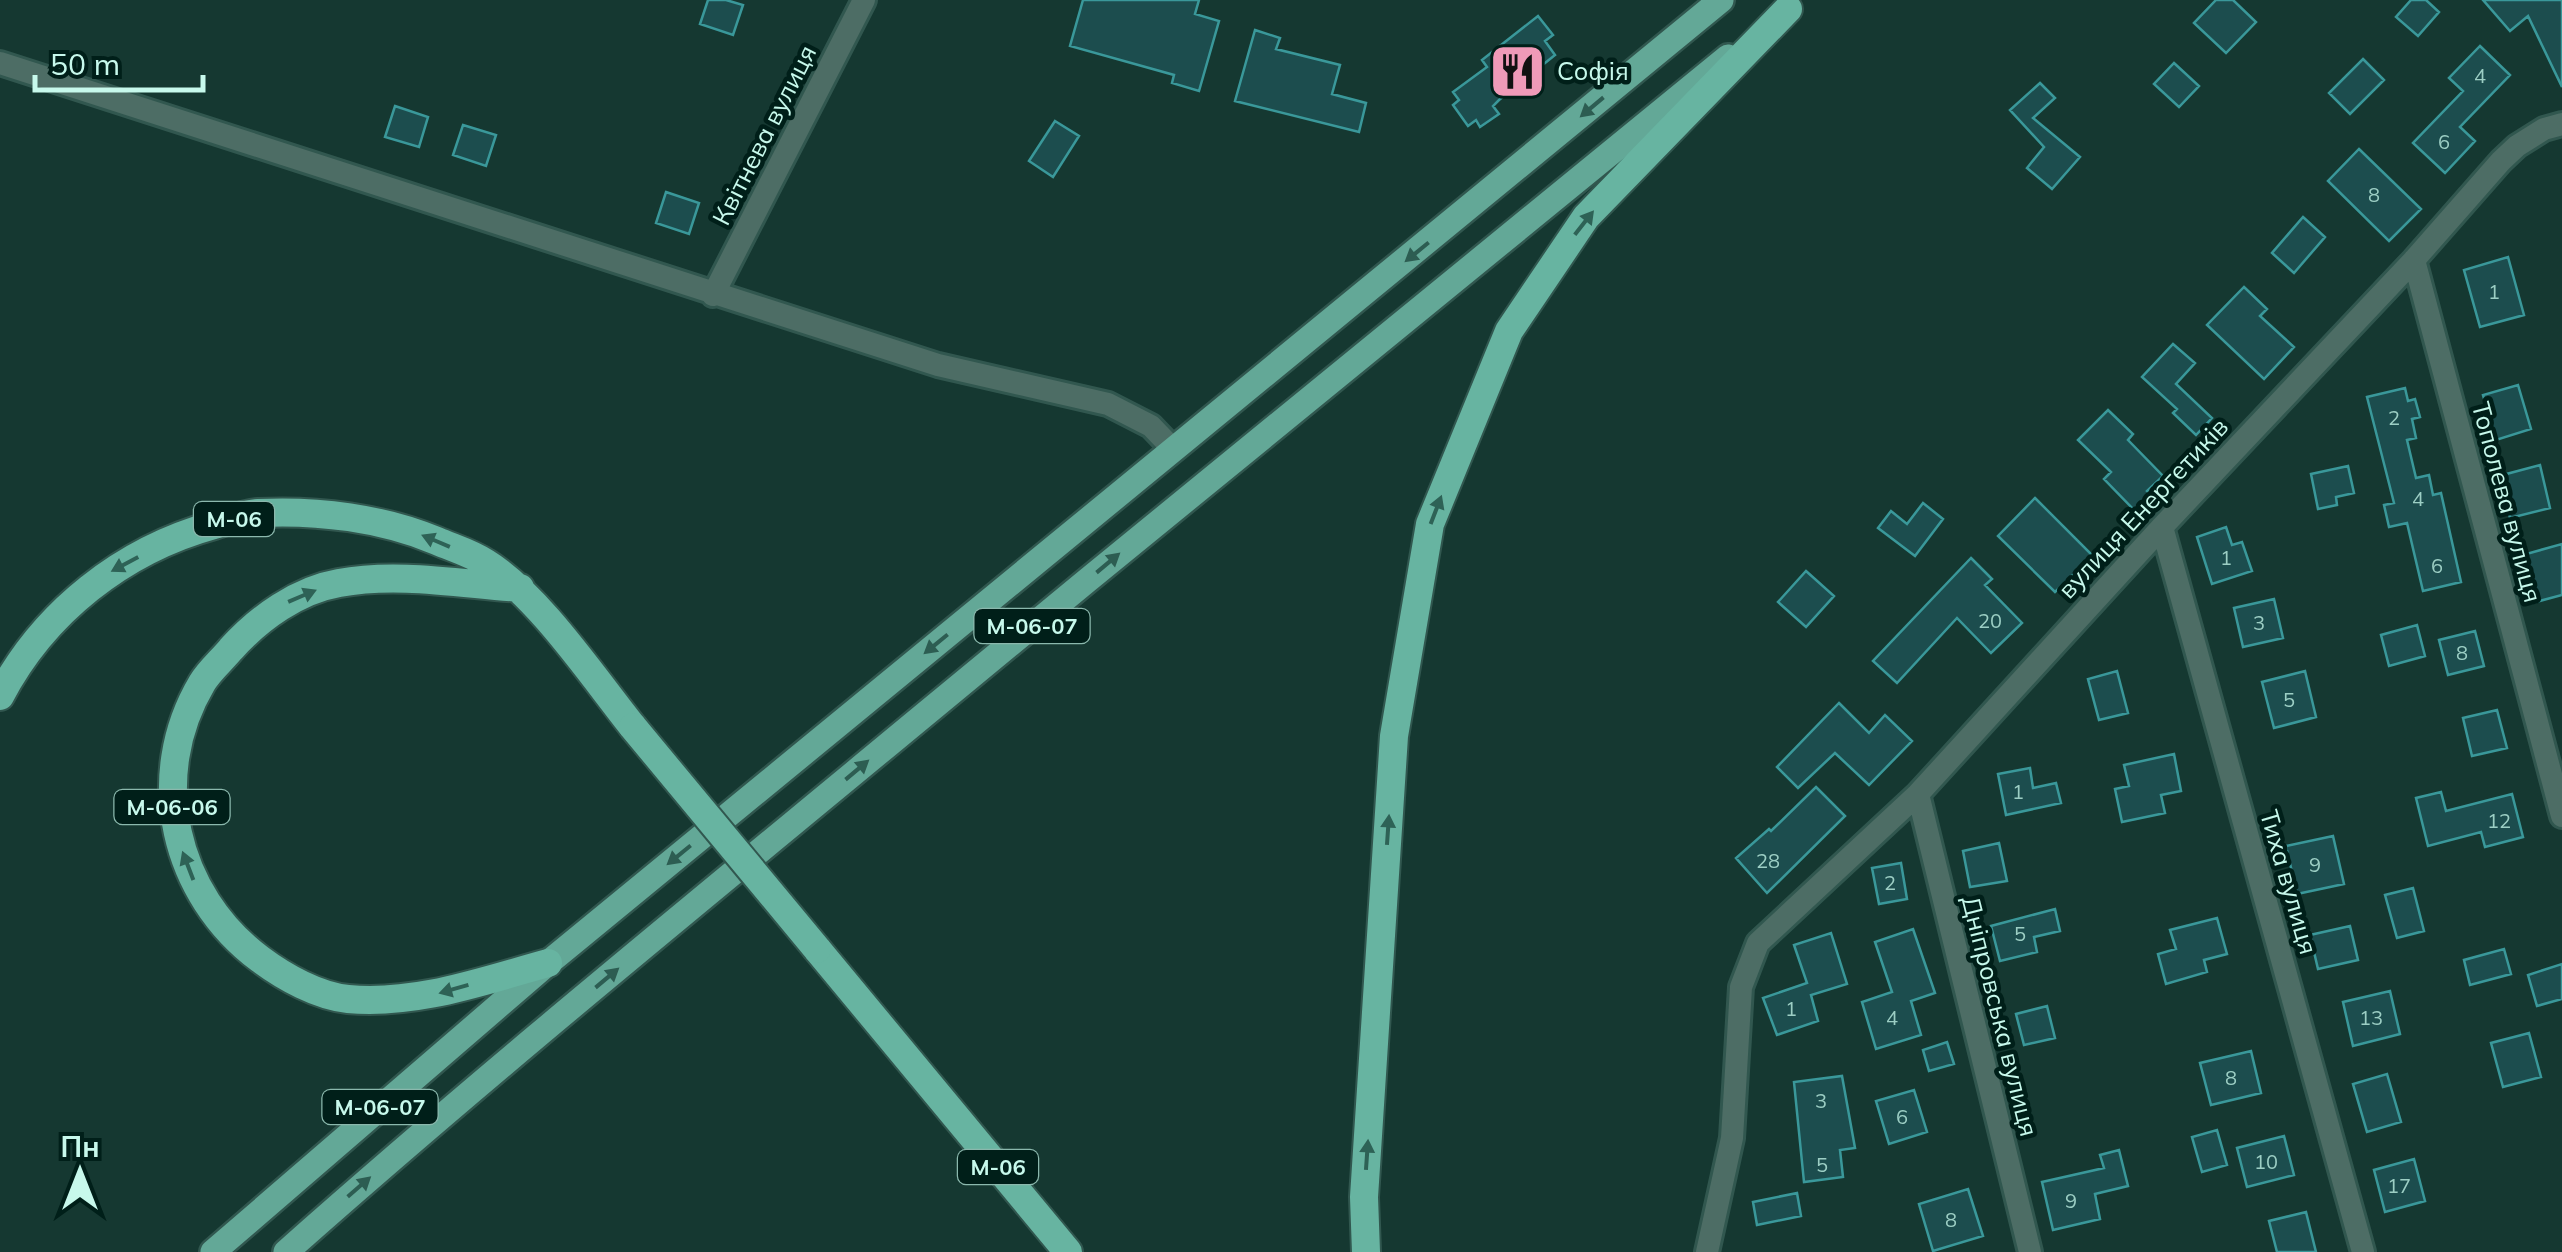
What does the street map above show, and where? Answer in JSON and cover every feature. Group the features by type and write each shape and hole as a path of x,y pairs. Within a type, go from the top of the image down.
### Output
{"highway":[{"path":"1366,1252 1364,1196 1394,736 1430,524 1508,331 1586,217 1793,4"},
{"name":"М-06","path":"0,696 13,671 72,601 110,572 180,534 255,514 337,515 404,527 484,561 520,588 1068,1252"},
{"name":"М-06-06","path":"520,588 400,579 338,583 292,599 246,632 202,682 181,732 172,806 182,852 198,890 233,938 285,978 345,999 426,998 548,962"}],"main road":[{"name":"М-06-07","path":"213,1252 548,962 1721,0"},
{"name":"М-06-07","path":"286,1252 433,1122 797,820 1424,302 1793,4"}],"street":[{"name":"Квітнева вулиця","path":"713,295 864,0"},
{"path":"0,63 938,365 1108,404 1152,426 1174,449"},
{"name":"вулиця Енергетиків","path":"1707,1252 1732,1138 1741,987 1762,939 1918,794 2518,146 2562,124"},
{"name":"Тополева вулиця","path":"2414,260 2562,816"},
{"name":"Тиха вулиця","path":"2162,527 2363,1252"},
{"name":"Дніпровська вулиця","path":"1918,794 2030,1252"}],"building":[{"path":"708,0 743,5 733,35 700,24"},
{"path":"1083,0 1199,0 1195,14 1219,21 1199,91 1172,83 1174,75 1070,46"},
{"path":"2216,0 2233,0 2256,22 2226,53 2194,23"},
{"path":"2411,0 2426,0 2439,12 2418,36 2396,17"},
{"path":"2483,0 2562,0 2562,87 2528,16 2510,31"},
{"path":"1538,16 1553,35 1545,41 1555,55 1493,106 1499,114 1480,127 1476,120 1468,126 1453,105 1459,100 1453,92 1487,67 1482,60"},
{"path":"1255,30 1280,38 1276,49 1340,65 1332,94 1366,103 1359,132 1235,101"},
{"path":"2480,46 2510,75 2460,127 2475,141 2445,173 2413,143 2463,91 2449,78"},
{"path":"2363,59 2384,80 2350,114 2329,93"},
{"path":"2174,63 2199,86 2179,107 2154,84"},
{"path":"2040,83 2055,98 2033,118 2080,157 2052,189 2027,168 2044,147 2010,110"},
{"path":"395,106 428,117 419,147 385,137"},
{"path":"1055,121 1079,136 1053,177 1029,161"},
{"path":"463,125 496,135 486,166 453,155"},
{"path":"2359,149 2421,209 2389,241 2328,181"},
{"path":"666,192 699,203 689,234 656,223"},
{"path":"2303,217 2325,237 2294,273 2272,253"},
{"path":"2508,257 2524,315 2480,327 2464,270"},
{"path":"2244,287 2267,309 2260,316 2294,347 2264,379 2207,325"},
{"path":"2173,344 2195,363 2176,384 2212,418 2196,435 2173,413 2177,409 2142,377"},
{"path":"2518,385 2531,429 2496,440 2483,395"},
{"path":"2405,388 2408,401 2415,399 2420,417 2412,419 2416,438 2407,440 2416,478 2429,475 2433,495 2441,493 2461,582 2423,591 2407,523 2389,527 2384,505 2394,503 2367,397"},
{"path":"2108,410 2133,434 2128,440 2163,476 2147,491 2153,497 2137,513 2104,479 2111,472 2078,440"},
{"path":"2540,465 2550,508 2510,518 2499,476"},
{"path":"2348,466 2354,493 2336,497 2337,505 2318,509 2311,474"},
{"path":"2035,498 2093,556 2055,592 1998,536"},
{"path":"1923,503 1943,519 1915,556 1878,528 1891,511 1907,524"},
{"path":"2226,527 2232,545 2242,542 2252,571 2212,584 2197,537"},
{"path":"2562,544 2562,595 2532,603 2519,556"},
{"path":"1971,558 1992,579 1985,585 2022,623 1991,653 1957,618 1897,683 1873,661"},
{"path":"1806,571 1834,596 1806,627 1778,602"},
{"path":"2274,599 2283,638 2243,647 2234,608"},
{"path":"2417,625 2425,656 2389,666 2381,635"},
{"path":"2475,631 2484,666 2448,675 2439,640"},
{"path":"2117,671 2128,713 2099,720 2088,679"},
{"path":"2305,671 2316,717 2274,728 2262,682"},
{"path":"1839,703 1869,733 1885,715 1912,741 1869,785 1835,753 1798,788 1777,767"},
{"path":"2497,710 2507,748 2472,756 2463,718"},
{"path":"2174,754 2181,791 2161,795 2165,813 2122,822 2115,789 2129,786 2124,765"},
{"path":"2030,768 2033,788 2056,783 2061,803 2006,815 1998,774"},
{"path":"1816,787 1845,816 1767,893 1736,858 1771,831"},
{"path":"2441,792 2446,811 2512,794 2523,837 2485,847 2481,832 2428,846 2416,798"},
{"path":"2333,836 2344,884 2297,894 2286,846"},
{"path":"1999,843 2007,881 1970,887 1963,851"},
{"path":"1901,863 1907,899 1879,904 1872,868"},
{"path":"2413,888 2424,931 2397,938 2385,895"},
{"path":"2055,909 2060,931 2034,937 2037,952 2000,961 1991,926"},
{"path":"2217,918 2227,954 2204,960 2207,972 2166,984 2158,954 2176,949 2170,930"},
{"path":"2350,926 2358,960 2318,969 2310,935"},
{"path":"1913,929 1935,993 1911,1001 1921,1035 1876,1049 1862,1002 1892,992 1875,942"},
{"path":"1831,933 1847,984 1811,995 1818,1021 1777,1035 1763,998 1807,983 1794,945"},
{"path":"2504,949 2511,974 2470,985 2464,960"},
{"path":"2562,964 2562,999 2537,1006 2528,975"},
{"path":"2390,991 2400,1034 2353,1046 2343,1002"},
{"path":"2047,1006 2055,1038 2024,1045 2016,1014"},
{"path":"2529,1033 2541,1077 2503,1087 2491,1043"},
{"path":"1947,1042 1954,1064 1929,1071 1923,1050"},
{"path":"2251,1051 2261,1093 2211,1105 2200,1063"},
{"path":"2387,1074 2401,1122 2367,1132 2353,1084"},
{"path":"1842,1076 1855,1148 1840,1150 1843,1177 1804,1182 1794,1082"},
{"path":"1914,1090 1927,1132 1889,1144 1876,1101"},
{"path":"2217,1130 2227,1165 2202,1172 2192,1137"},
{"path":"2284,1136 2294,1175 2247,1187 2237,1148"},
{"path":"2119,1150 2128,1186 2095,1194 2100,1219 2053,1230 2042,1182 2104,1168 2100,1155"},
{"path":"2414,1159 2425,1201 2385,1212 2374,1170"},
{"path":"1968,1189 1983,1236 1933,1251 1919,1204"},
{"path":"1797,1193 1801,1216 1757,1225 1753,1202"},
{"path":"2306,1212 2316,1252 2277,1252 2269,1221"}],"place":[{"name":"Софія","path":"1518,71"}]}
